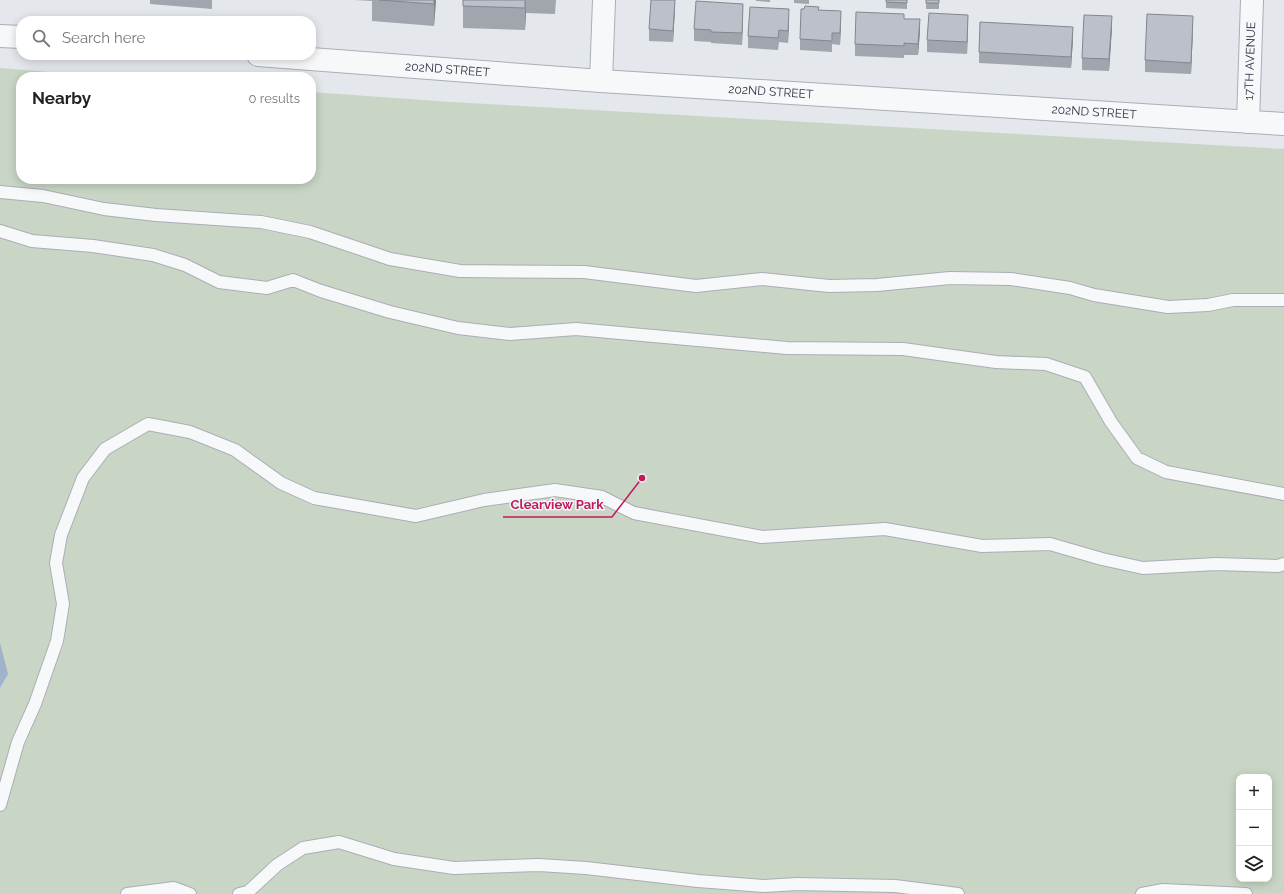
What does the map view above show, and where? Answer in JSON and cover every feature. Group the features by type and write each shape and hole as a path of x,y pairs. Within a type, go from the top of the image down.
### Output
{"street":[{"path":"601,81 604,0"},
{"name":"17TH AVENUE","path":"1248,122 1252,0"},
{"path":"0,36 16,37"},
{"name":"202ND STREET","path":"316,59 601,81 1284,124"}],"lane":[{"path":"0,192 42,196 104,210 261,222 310,232 390,258 460,271 584,272 696,286 762,279 829,286 877,285 950,278 1011,279 1070,288 1094,296 1168,307 1208,305 1233,300 1284,300"},
{"path":"0,231 32,241 93,246 152,255 185,264 219,282 267,288 292,280 390,312 458,328 488,332 510,334 576,328 787,348 903,349 996,362 1046,364 1085,377 1111,422 1137,458 1166,472 1284,494"},
{"path":"0,805 18,742 35,704 57,641 63,604 56,563 61,535 83,478 105,449 148,424 190,432 235,450 281,483 314,498 416,516 484,500 555,490 602,497 634,513 762,537 885,530 982,546 1050,544 1102,559 1143,568 1216,564 1278,566 1284,564"},
{"path":"239,894 248,892 277,865 303,848 339,842 394,859 454,868 539,865 586,868 698,881 764,886 797,884 895,886 958,894"},
{"path":"127,894 174,888 190,894"},
{"path":"1142,894 1163,890 1246,894"}],"green space":[{"path":"0,68 51,72 16,72 16,184 316,184 316,92 451,102 1284,149 1284,894 0,894"}],"water":[{"path":"0,643 8,674 0,688"}],"building":[{"path":"379,0 434,0 434,4"},
{"path":"463,0 525,0 525,8 463,6"},
{"path":"651,0 675,0 673,31 649,29"},
{"path":"886,0 907,0 907,3 886,2"},
{"path":"926,0 939,0 939,3 926,3"},
{"path":"696,1 743,4 742,33 711,32 711,30 694,29"},
{"path":"805,6 819,7 818,10 841,11 840,33 832,33 832,41 800,39 801,9 804,9"},
{"path":"750,7 789,9 788,31 779,30 778,38 748,36"},
{"path":"856,12 904,14 904,19 920,19 918,44 904,43 904,46 855,44"},
{"path":"929,13 968,15 967,42 927,40"},
{"path":"1147,14 1193,16 1191,63 1145,60"},
{"path":"1084,15 1112,16 1109,59 1082,58"},
{"path":"980,22 1073,27 1071,57 979,52"}],"place":[{"name":"Clearview Park","path":"642,478"}]}
